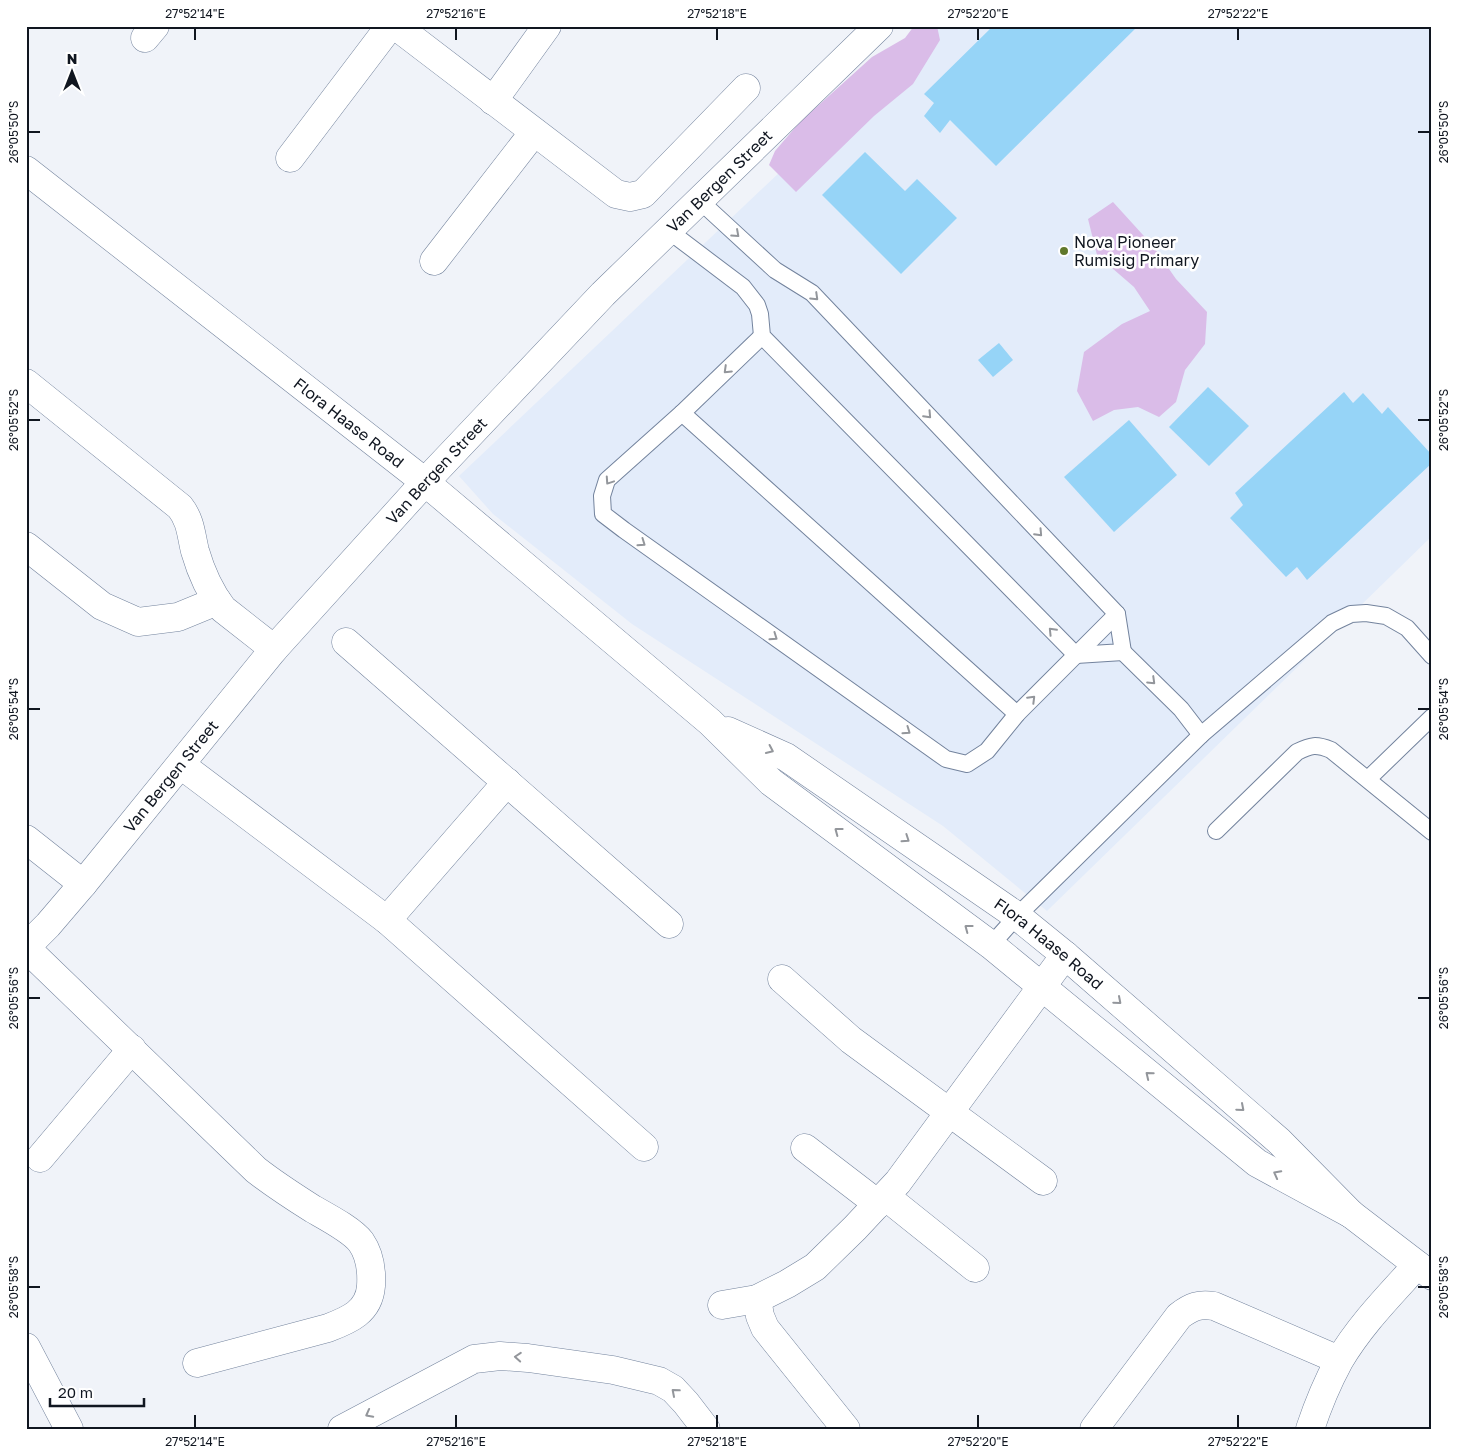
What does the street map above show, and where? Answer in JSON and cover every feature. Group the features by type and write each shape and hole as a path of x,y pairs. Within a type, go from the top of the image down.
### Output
{"street":[{"path":"290,158 390,26"},
{"path":"396,26 616,194 630,197 643,194 746,88"},
{"path":"493,101 547,26"},
{"name":"Van Bergen Street","path":"26,948 83,884 274,649 425,482 603,294 880,26"},
{"path":"434,262 534,132"},
{"name":"Flora Haase Road","path":"26,170 425,482 710,722 771,782 991,945 1257,1163 1351,1214"},
{"path":"26,383 180,507 189,521 195,549 204,576 217,601 223,609 274,649"},
{"path":"26,546 102,606 138,622 178,617 217,601"},
{"path":"346,642 669,924"},
{"name":"Flora Haase Road","path":"710,722 786,757 1018,916 1279,1141 1351,1214 1424,1270"},
{"path":"181,765 387,920 644,1147"},
{"path":"387,920 507,782"},
{"path":"26,839 83,884"},
{"path":"26,948 256,1170 343,1227 360,1241 369,1258 370,1295 363,1308 348,1320 328,1328 197,1363"},
{"path":"722,1305 756,1299 787,1284 815,1267 881,1200 898,1182 1065,955"},
{"path":"782,979 851,1040 1043,1181"},
{"path":"40,1158 132,1049"},
{"path":"805,1148 975,1268"},
{"path":"1310,1429 1322,1396 1339,1360 1375,1311 1424,1270"},
{"path":"756,1299 765,1328 846,1429"},
{"path":"1094,1429 1179,1316 1189,1309 1202,1305 1214,1306 1339,1360"},
{"path":"26,1347 69,1429"},
{"path":"342,1429 474,1359 500,1356 613,1370 659,1381 674,1389 706,1429"}],"lane":[{"path":"700,201 775,270 812,293 1117,614 1123,652 1181,709 1201,736"},
{"path":"669,231 743,287 757,305 760,314 762,336 1076,656"},
{"path":"762,336 682,413 607,480 602,496 603,514 946,759 967,764 987,751 1018,714 1117,614"},
{"path":"682,413 1018,714"},
{"path":"991,945 1018,916 1201,736 1332,623 1351,614 1366,613 1386,616 1406,628 1432,656"},
{"path":"1076,656 1123,652"},
{"path":"1368,779 1432,717"},
{"path":"1216,831 1297,752 1309,746 1321,746 1331,750 1432,832"}],"shaded area":[{"path":"914,26 937,26 940,40 913,84 874,116 796,192 769,165 775,151 800,122 872,57 905,38"},
{"name":"Nova Pioneer Rumisig Primary","path":"934,26 1432,26 1432,536 1047,911 943,826 632,624 493,514 459,476"},
{"path":"1113,202 1153,246 1176,279 1207,312 1205,344 1185,370 1176,402 1159,417 1138,407 1114,410 1093,421 1077,391 1084,352 1122,324 1150,311 1134,287 1097,255 1088,219"}],"building":[{"path":"993,26 1138,26 996,166 950,120 940,133 924,116 934,103 924,94"},
{"path":"865,152 905,191 917,179 957,218 901,274 822,195"},
{"path":"999,343 1013,360 993,377 978,360"},
{"path":"1208,387 1249,426 1209,466 1169,427"},
{"path":"1344,392 1353,403 1363,393 1382,414 1388,407 1432,455 1432,463 1307,580 1297,567 1286,577 1230,518 1243,505 1235,493"},
{"path":"1129,420 1177,475 1114,532 1064,477"}],"place":[{"name":"Nova Pioneer Rumisig Primary","path":"1064,251"}]}
